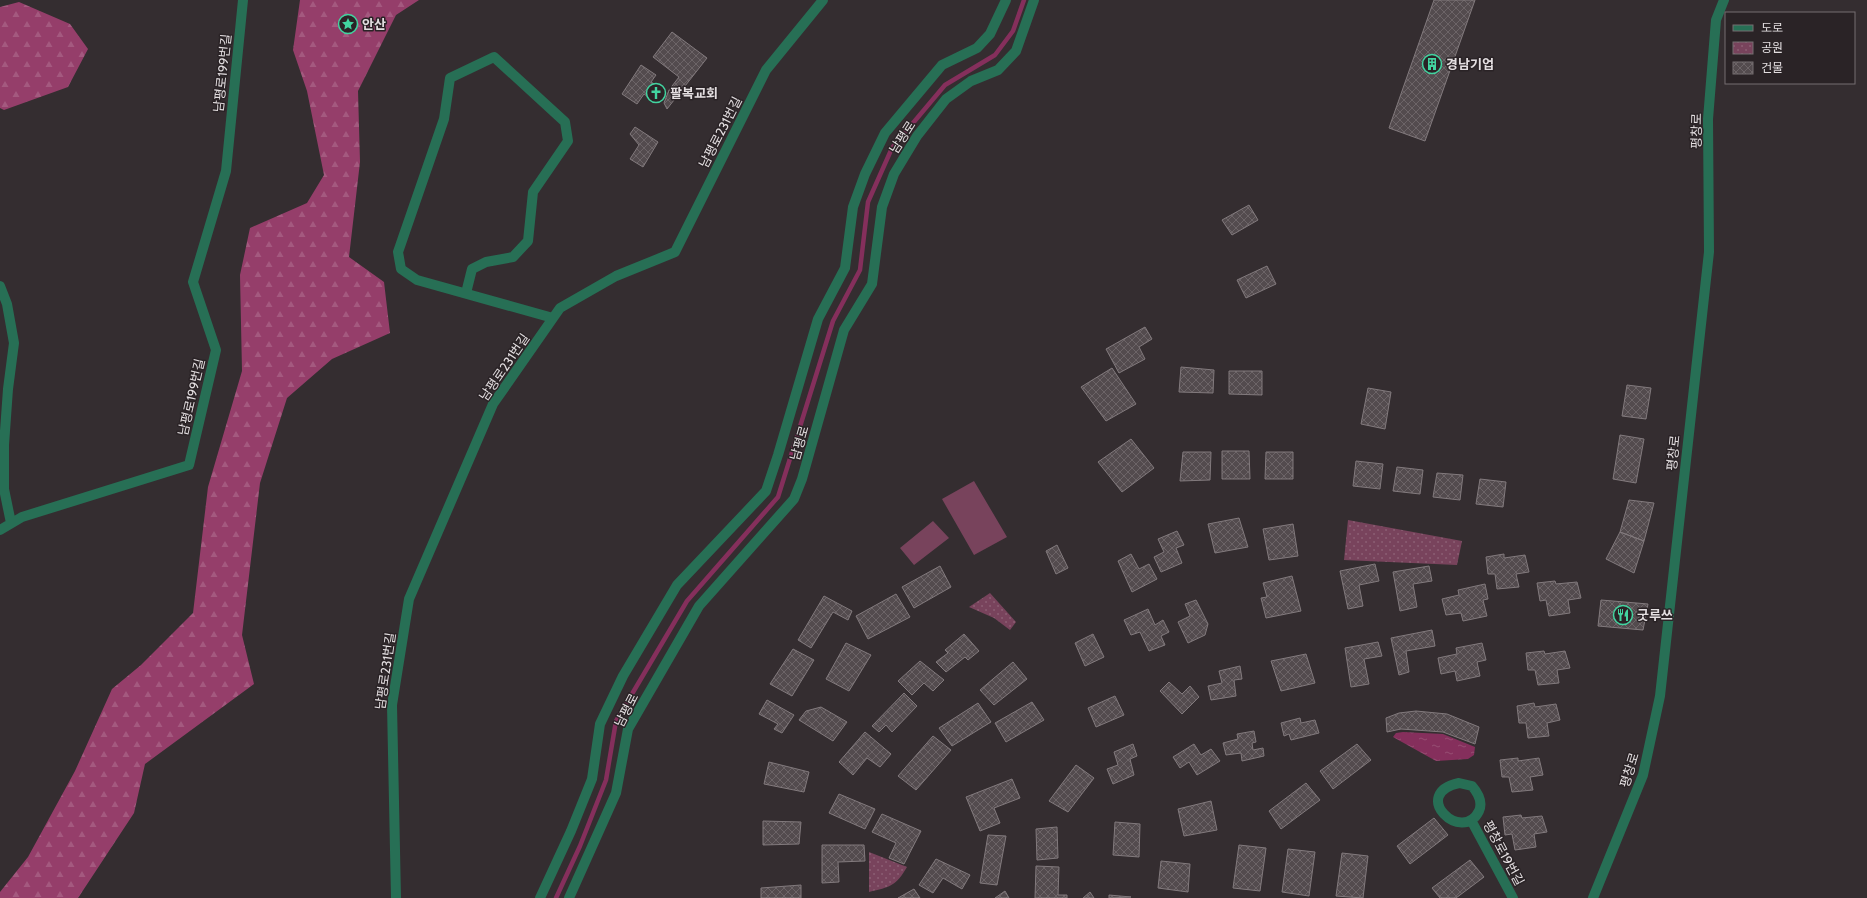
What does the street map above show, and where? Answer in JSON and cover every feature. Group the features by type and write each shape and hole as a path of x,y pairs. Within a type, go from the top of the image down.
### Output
{"street":[{"name":"남평로199번길","path":"0,530 22,517 189,465 216,350 193,282 226,171 243,0"},
{"name":"남평로231번길","path":"396,898 392,705 409,599 493,404 560,308 616,276 674,252 766,70 823,0"},
{"name":"남평로","path":"540,898 571,831 592,779 600,724 623,676 676,585 766,491 818,319 845,268 853,207 865,174 884,133 942,65 977,48 990,34 1006,0"},
{"name":"남평로","path":"569,898 616,793 628,729 699,606 794,499 802,479 844,330 872,284 882,207 894,174 917,136 946,99 971,81 998,70 1016,51 1034,0"},
{"name":"평창로","path":"1593,898 1643,775 1660,696 1709,252 1708,118 1716,20 1724,0"},
{"path":"466,293 472,269 486,262 513,257 528,241 533,192 568,141 565,122 494,57 450,78 444,119 398,252 401,270 417,280 553,318"},
{"path":"0,286 6,304 14,343 8,388 4,445 4,489 11,523"},
{"name":"평창로19번길","path":"1459,783 1472,786 1480,799 1481,806 1478,813 1471,820 1456,822 1448,819 1441,812 1438,804 1439,797 1450,785 1459,783"},
{"name":"평창로19번길","path":"1471,820 1513,898"}],"green space":[{"path":"300,0 419,0 396,15 358,91 360,162 349,257 384,282 390,333 332,359 287,398 260,483 242,635 254,684 145,764 134,813 78,898 0,898 0,892 28,857 75,771 112,689 141,665 193,613 208,487 242,371 240,275 250,228 307,203 324,175 307,91 293,50"},
{"path":"19,2 70,24 88,49 68,87 4,110 0,108 0,7"},
{"path":"974,481 1007,537 974,555 942,499"},
{"path":"1348,520 1462,541 1457,565 1344,560"},
{"path":"933,521 949,538 914,565 900,548"},
{"path":"990,593 1016,622 1010,630 994,618 969,607"},
{"path":"869,852 907,867 892,885 869,892"}],"water":[{"path":"1396,733 1443,734 1475,747 1474,755 1468,759 1436,761 1393,737"}],"building":[{"name":"경남기업","path":"1434,0 1475,0 1425,141 1389,128"},
{"path":"672,32 707,58 667,109 664,103 669,90 679,77 653,57"},
{"path":"641,65 656,75 651,82 659,87 651,99 644,94 637,104 622,94"},
{"path":"635,127 658,142 643,167 630,159 639,145 630,134"},
{"path":"1249,205 1258,220 1232,235 1222,220"},
{"path":"1267,266 1276,284 1246,298 1237,280"},
{"path":"1145,327 1152,339 1139,347 1145,359 1119,373 1106,349"},
{"path":"1181,367 1214,370 1213,393 1179,392"},
{"path":"1112,368 1136,404 1106,421 1081,387"},
{"path":"1229,371 1262,371 1262,395 1229,394"},
{"path":"1627,385 1651,388 1646,419 1622,416"},
{"path":"1368,388 1391,392 1385,429 1361,424"},
{"path":"1620,435 1644,439 1636,483 1613,479"},
{"path":"1131,439 1154,468 1122,492 1098,462"},
{"path":"1222,451 1249,451 1250,479 1222,479"},
{"path":"1183,452 1211,452 1210,480 1180,481"},
{"path":"1266,452 1293,452 1293,479 1265,479"},
{"path":"1356,461 1383,464 1380,489 1353,486"},
{"path":"1397,467 1423,470 1420,494 1393,491"},
{"path":"1437,473 1463,475 1460,500 1433,497"},
{"path":"1480,479 1506,482 1503,507 1476,504"},
{"path":"1629,500 1654,503 1644,541 1620,532"},
{"path":"1239,518 1248,547 1215,553 1208,524"},
{"path":"1293,524 1298,556 1269,560 1263,529"},
{"path":"1177,531 1184,545 1176,548 1182,563 1161,572 1154,557 1164,552 1158,539"},
{"path":"1620,532 1644,541 1634,573 1606,559"},
{"path":"1057,545 1068,568 1056,574 1046,551"},
{"path":"1131,554 1139,569 1149,564 1157,579 1132,592 1118,561"},
{"path":"1504,554 1504,558 1525,555 1529,572 1516,574 1519,587 1497,589 1495,574 1488,574 1486,557"},
{"path":"1375,564 1379,581 1359,585 1363,606 1348,609 1340,571"},
{"path":"940,566 951,587 914,608 902,587"},
{"path":"1429,566 1432,581 1413,584 1417,607 1400,611 1393,572"},
{"path":"1292,576 1301,611 1266,618 1261,598 1267,597 1263,583"},
{"path":"1555,581 1556,584 1577,582 1581,598 1568,600 1570,613 1549,616 1546,600 1540,601 1537,583"},
{"path":"1485,584 1488,599 1483,600 1487,616 1463,621 1461,613 1446,615 1442,599 1459,595 1458,590"},
{"path":"896,594 910,617 868,639 856,616"},
{"path":"824,596 852,611 848,620 833,612 811,648 798,640"},
{"path":"1196,600 1208,624 1205,635 1188,643 1178,622 1190,616 1185,604"},
{"name":"굿루쓰","path":"1601,600 1648,604 1643,630 1598,626"},
{"path":"1148,609 1155,625 1163,620 1169,632 1161,636 1165,645 1149,651 1140,632 1131,635 1124,620"},
{"path":"1432,630 1435,646 1406,651 1409,672 1399,675 1391,638"},
{"path":"964,634 979,651 968,660 965,657 946,672 936,662 948,653 945,650"},
{"path":"1093,634 1104,657 1085,666 1075,643"},
{"path":"1378,642 1382,656 1364,659 1369,684 1351,687 1345,648"},
{"path":"846,643 871,655 849,691 826,679"},
{"path":"1482,643 1486,660 1477,662 1480,676 1457,681 1455,671 1441,674 1438,658 1457,654 1456,648"},
{"path":"793,649 814,660 792,696 770,684"},
{"path":"1544,651 1545,654 1565,651 1570,668 1557,670 1559,683 1538,685 1535,670 1528,670 1526,653"},
{"path":"1306,654 1315,683 1281,691 1271,661"},
{"path":"920,661 944,680 933,691 924,683 912,695 898,681"},
{"path":"1013,662 1027,679 994,705 980,690"},
{"path":"1240,666 1242,679 1234,680 1236,696 1211,700 1208,686 1222,683 1219,671"},
{"path":"1169,682 1182,694 1190,686 1199,697 1182,714 1160,691"},
{"path":"904,693 917,706 892,732 886,725 879,732 872,726"},
{"path":"1115,696 1124,715 1096,727 1088,708"},
{"path":"767,700 794,715 782,733 774,729 778,724 759,714"},
{"path":"1032,702 1044,720 1006,742 995,723"},
{"path":"978,703 991,722 952,746 939,728"},
{"path":"1534,703 1535,707 1556,704 1560,720 1547,723 1549,736 1528,738 1526,723 1519,723 1517,706"},
{"path":"821,707 847,722 833,741 799,720 806,711"},
{"path":"1416,711 1447,714 1479,727 1475,744 1443,732 1401,729 1387,732 1386,718 1399,713"},
{"path":"1300,718 1301,723 1315,720 1319,733 1291,740 1289,734 1284,736 1281,723"},
{"path":"1254,731 1256,742 1252,743 1253,750 1263,748 1264,756 1242,761 1241,753 1226,755 1223,743 1238,739 1237,734"},
{"path":"865,732 891,754 880,767 867,758 853,775 839,762"},
{"path":"933,736 951,750 916,790 898,776"},
{"path":"1133,744 1137,756 1130,759 1134,775 1113,784 1107,769 1118,765 1114,752"},
{"path":"1194,744 1201,755 1211,749 1220,761 1197,775 1189,762 1180,768 1173,757"},
{"path":"1357,744 1371,760 1333,789 1320,771"},
{"path":"1518,758 1518,761 1539,758 1543,775 1530,777 1533,790 1512,792 1509,777 1502,777 1500,760"},
{"path":"769,762 809,772 804,792 764,784"},
{"path":"1076,765 1094,778 1068,812 1049,801"},
{"path":"1012,779 1020,798 994,808 1000,823 980,831 966,797"},
{"path":"1306,783 1320,800 1281,829 1269,811"},
{"path":"839,794 875,809 865,829 829,813"},
{"path":"1211,801 1217,830 1184,836 1178,809"},
{"path":"882,814 921,831 904,864 889,858 896,843 872,832"},
{"path":"1521,815 1522,818 1542,816 1547,832 1534,834 1536,847 1515,850 1512,834 1505,835 1503,817"},
{"path":"1434,818 1448,835 1410,864 1397,846"},
{"path":"763,821 801,822 799,844 763,845"},
{"path":"1115,822 1140,824 1139,857 1113,855"},
{"path":"1057,827 1058,858 1037,860 1036,829"},
{"path":"988,835 1006,836 997,885 980,883"},
{"path":"822,845 864,845 865,861 838,862 839,882 822,883"},
{"path":"1239,845 1266,848 1260,891 1233,888"},
{"path":"1288,849 1315,852 1309,896 1282,892"},
{"path":"1342,853 1368,856 1363,898 1336,896"},
{"path":"936,859 970,875 962,889 943,878 933,893 919,885"},
{"path":"1470,860 1484,877 1456,898 1440,898 1432,888"},
{"path":"1161,861 1190,864 1188,892 1158,888"},
{"path":"1036,866 1059,867 1058,895 1067,895 1067,898 1035,898"},
{"path":"801,885 801,898 761,898 761,888"},
{"path":"914,889 920,898 898,898"},
{"path":"1005,891 1009,898 995,898"},
{"path":"1090,892 1094,898 1083,898"},
{"path":"1109,895 1131,897 1109,898"}],"waterway":[{"path":"556,898 580,846 606,780 616,721 687,601 778,497 833,321 860,270 868,202 892,148 945,85 995,55 1013,31 1024,0"}],"place":[{"name":"안산","path":"348,24"},
{"name":"경남기업","path":"1432,64"},
{"name":"팔복교회","path":"656,93"},
{"name":"굿루쓰","path":"1623,615"}]}
